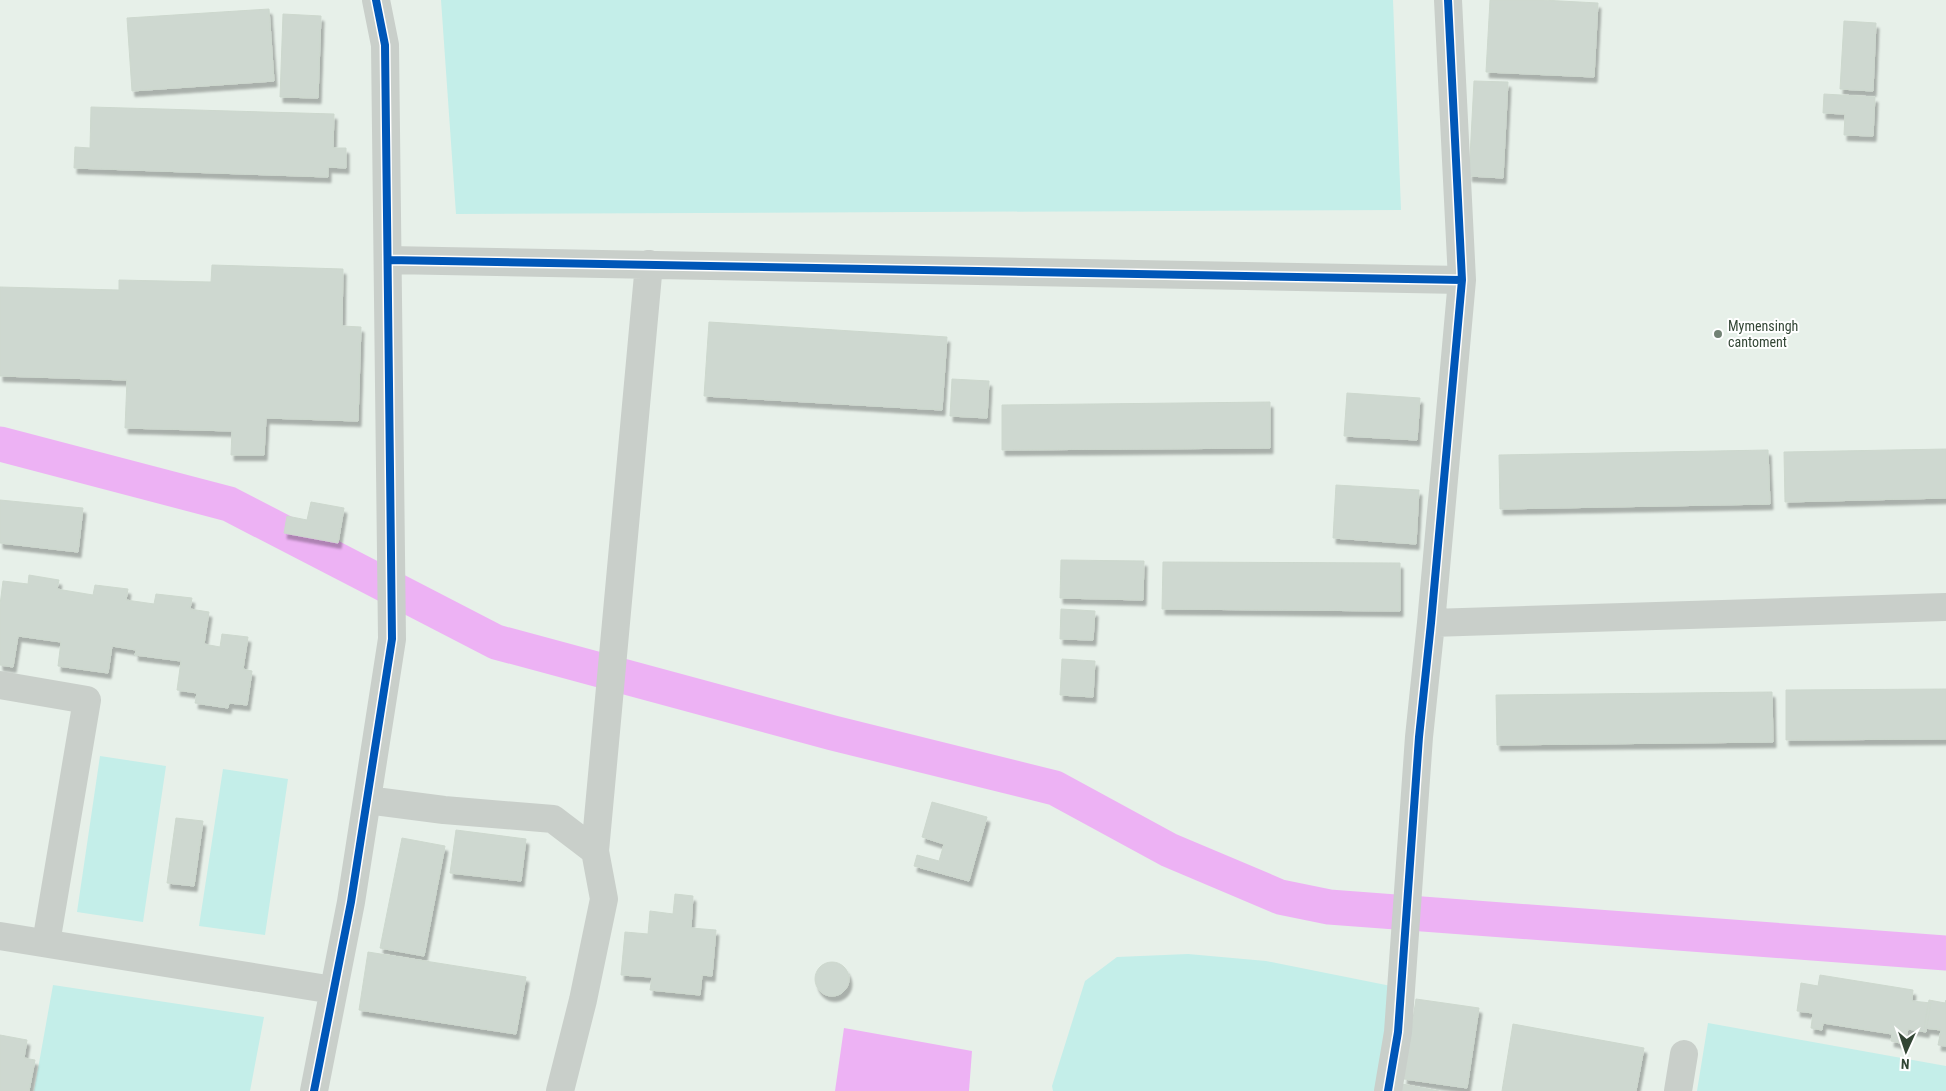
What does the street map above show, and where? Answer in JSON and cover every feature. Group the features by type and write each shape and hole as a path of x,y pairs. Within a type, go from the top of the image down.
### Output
{"street":[{"path":"314,1091 351,902 392,639 385,45 376,0"},
{"path":"1388,1091 1398,1032 1419,737 1462,280 1448,0"},
{"path":"388,260 1462,280"},
{"path":"560,1091 583,1000 604,899 595,851 648,264"},
{"path":"1431,623 1946,607"},
{"path":"0,685 87,700 46,943"},
{"path":"367,800 444,810 553,819 595,851"},
{"path":"0,936 333,990"},
{"path":"1678,1091 1684,1054"}],"shaded area":[{"path":"441,0 1393,0 1401,210 456,214"},
{"path":"100,756 166,766 143,922 77,912"},
{"path":"223,769 288,779 265,935 199,926"},
{"path":"1188,954 1266,961 1391,986 1376,1091 1053,1091 1052,1086 1085,981 1117,957"},
{"path":"53,985 264,1017 250,1091 34,1091"},
{"path":"1708,1023 1946,1066 1946,1091 1697,1091"},
{"path":"844,1028 972,1051 969,1091 835,1091"}],"building":[{"path":"1490,0 1598,3 1594,77 1486,72"},
{"path":"269,9 274,81 132,91 127,18"},
{"path":"283,14 321,16 318,98 280,97"},
{"path":"1844,21 1876,23 1873,91 1840,89"},
{"path":"1474,81 1508,82 1503,178 1469,176"},
{"path":"1824,94 1875,97 1873,136 1844,135 1845,114 1823,113"},
{"path":"91,107 334,114 333,148 346,148 346,168 328,167 328,177 74,168 75,147 90,148"},
{"path":"212,265 343,269 342,326 361,327 358,421 266,418 264,455 231,455 232,431 125,428 127,380 0,376 0,287 119,290 119,280 211,282"},
{"path":"709,322 947,337 942,410 704,396"},
{"path":"952,379 989,381 987,418 950,416"},
{"path":"1347,393 1420,398 1417,440 1344,436"},
{"path":"1270,402 1270,448 1002,450 1002,405"},
{"path":"1946,449 1946,498 1785,502 1784,452"},
{"path":"1768,450 1770,504 1500,509 1499,455"},
{"path":"1336,485 1419,490 1416,544 1333,538"},
{"path":"0,500 83,508 78,552 0,543"},
{"path":"311,502 344,508 338,543 284,533 287,516 307,520"},
{"path":"1061,560 1144,561 1143,600 1060,598"},
{"path":"1163,562 1400,563 1400,611 1162,609"},
{"path":"29,575 59,580 57,589 93,595 95,585 128,589 126,600 154,604 156,594 192,598 190,609 209,612 204,644 220,647 222,634 248,637 243,669 252,671 247,705 229,703 228,708 195,703 197,693 177,690 181,661 135,655 136,650 112,646 108,673 58,666 61,642 18,636 13,667 0,665 0,605 3,581 28,584"},
{"path":"1061,609 1095,611 1093,640 1060,639"},
{"path":"1062,659 1095,661 1093,697 1060,695"},
{"path":"1946,689 1946,739 1786,740 1786,690"},
{"path":"1772,692 1773,742 1497,745 1496,695"},
{"path":"932,802 987,817 969,881 914,866 917,855 939,861 944,844 922,837"},
{"path":"176,818 203,821 194,886 167,883"},
{"path":"456,830 526,839 521,881 450,873"},
{"path":"402,838 445,846 424,956 380,948"},
{"path":"675,894 693,896 691,928 716,930 712,976 702,975 700,995 650,990 652,977 621,975 625,932 648,934 650,911 673,914"},
{"path":"368,952 526,977 516,1034 359,1010"},
{"path":"832,962 844,967 849,979 844,991 832,996 820,991 815,979 820,967"},
{"path":"1820,975 1913,990 1912,1001 1931,1003 1926,1032 1908,1029 1905,1044 1891,1041 1892,1034 1823,1023 1822,1030 1811,1028 1813,1013 1797,1011 1801,983 1818,986"},
{"path":"1416,999 1479,1008 1467,1088 1404,1079"},
{"path":"1929,1000 1945,1003 1946,1000 1946,1046 1938,1045 1941,1030 1924,1028"},
{"path":"1513,1024 1644,1048 1636,1091 1502,1091"},
{"path":"0,1035 27,1040 24,1058 35,1060 29,1091 0,1091"},
{"path":"1402,1084 1439,1091 1400,1091"}],"waterway":[{"path":"0,444 229,504 496,642 833,733 1055,788 1169,850 1280,897 1329,907 1946,953"}],"cycle path":[{"path":"314,1091 351,902 392,639 385,45 376,0"},
{"path":"1388,1091 1398,1032 1419,737 1462,280 1448,0"},
{"path":"388,260 1462,280"}],"place":[{"name":"Mymensingh cantoment","path":"1718,334"}]}
